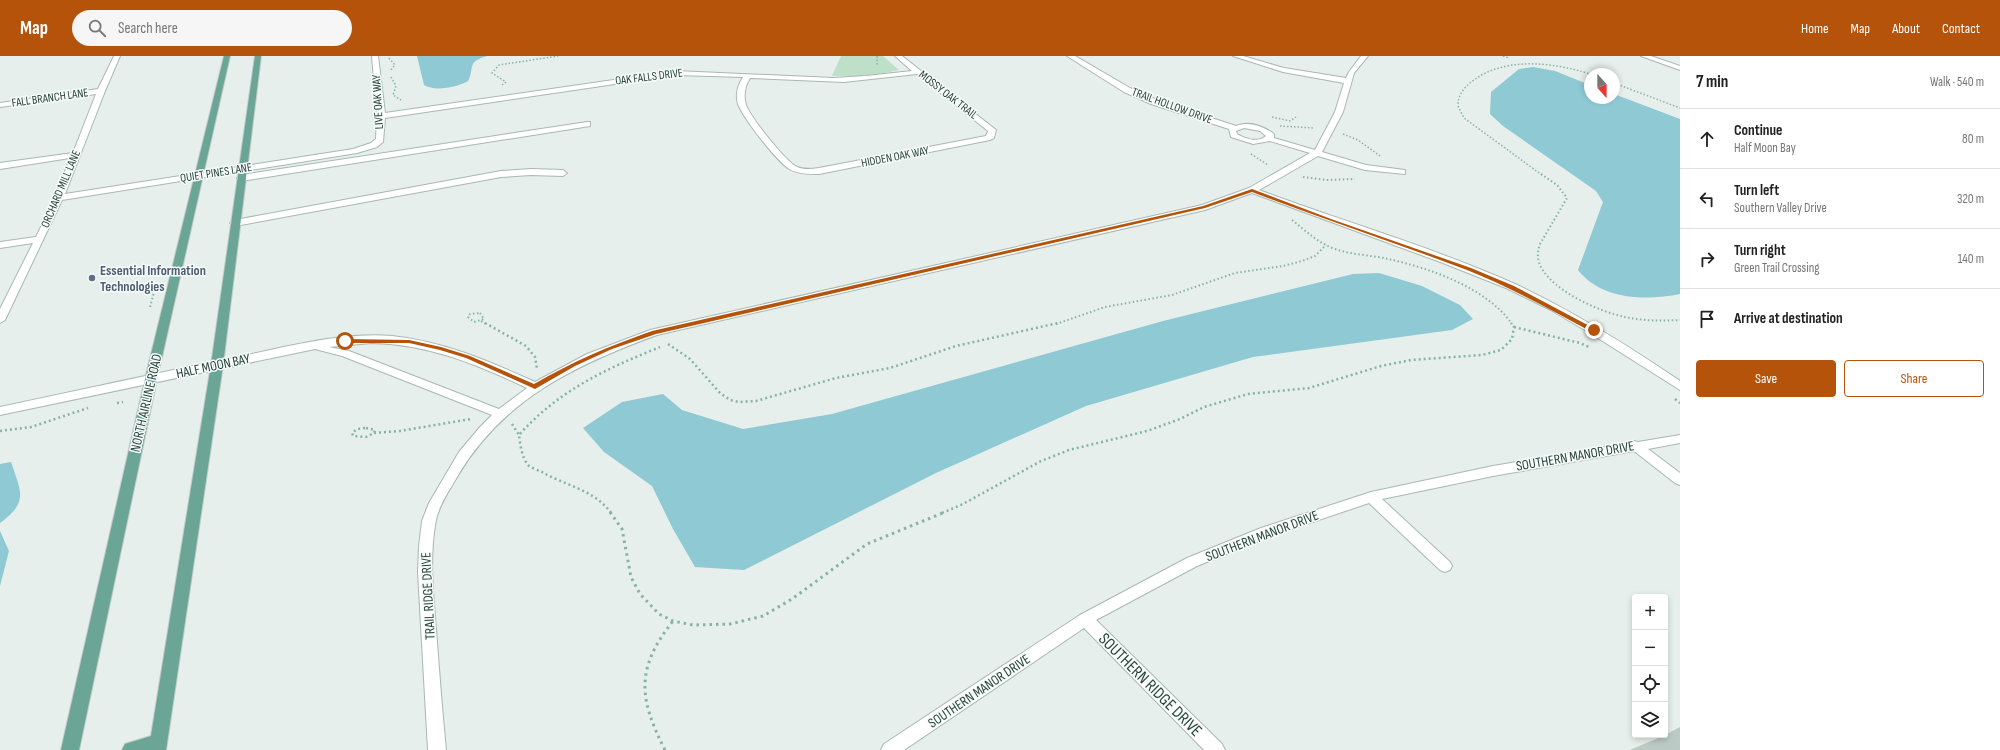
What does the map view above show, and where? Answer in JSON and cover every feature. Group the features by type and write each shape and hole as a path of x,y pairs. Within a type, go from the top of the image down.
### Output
{"main road":[{"name":"NORTH AIRLINE ROAD","path":"70,750 151,379 227,56"},
{"path":"131,750 157,746 217,365 258,56"}],"street":[{"name":"ORCHARD MILL LANE","path":"0,320 59,198 101,91 117,56"},
{"name":"LIVE OAK WAY","path":"374,145 380,140 381,116 376,56"},
{"name":"MOSSY OAK TRAIL","path":"898,56 992,130 990,138"},
{"name":"TRAIL HOLLOW DRIVE","path":"1070,56 1127,90 1147,99 1199,118 1234,128 1249,126 1262,129 1270,134 1270,139"},
{"path":"1236,56 1283,70 1348,81"},
{"path":"1317,153 1338,112 1351,72 1365,56"},
{"path":"1644,56 1680,68"},
{"path":"1661,62 1680,58"},
{"name":"OAK FALLS DRIVE","path":"381,116 647,76 699,72 832,80 871,79 918,72"},
{"name":"HIDDEN OAK WAY","path":"748,75 741,86 742,106 782,158 790,166 799,170 819,171 990,138"},
{"name":"FALL BRANCH LANE","path":"0,105 101,91"},
{"path":"241,178 587,124"},
{"name":"TRAIL HOLLOW DRIVE","path":"1234,128 1232,130 1234,135 1243,140 1262,142 1270,139 1364,166 1402,172"},
{"name":"QUIET PINES LANE","path":"59,198 354,151 374,145"},
{"name":"TRAIL RIDGE DRIVE","path":"437,750 424,557 429,519 464,453 500,414 540,383 573,364 604,350 654,332 1205,207 1252,190 1317,153"},
{"path":"0,166 76,155"},
{"path":"236,223 501,174 531,172 563,173"},
{"path":"1252,190 1329,220 1469,269 1512,287 1594,330 1680,386"},
{"path":"0,245 40,239"},
{"name":"HALF MOON BAY","path":"0,410 217,365 345,341 409,341 468,357 540,383"},
{"name":"HALF MOON BAY","path":"309,347 345,353 500,414"},
{"name":"SOUTHERN MANOR DRIVE","path":"890,750 1085,619 1192,562 1266,532 1371,497 1493,470 1634,445 1680,439"},
{"path":"1634,445 1680,480"},
{"path":"1371,497 1445,566"},
{"name":"SOUTHERN RIDGE DRIVE","path":"1085,619 1216,750"}],"path":[{"path":"387,56 394,65 389,74 396,83 393,94 406,102"},
{"path":"501,86 506,82 492,73 499,64 558,56"},
{"path":"1503,56 1509,58"},
{"path":"1500,60 1515,58"},
{"path":"1546,61 1584,72"},
{"path":"1469,79 1457,100 1457,109 1463,117 1557,185 1567,198 1564,207 1540,240 1537,253 1539,262 1547,277 1560,288 1585,302 1618,316 1649,321 1680,320"},
{"path":"1620,85 1680,108"},
{"path":"1272,117 1289,121 1293,126"},
{"path":"1289,121 1296,117"},
{"path":"1343,134 1358,140 1383,159"},
{"path":"1300,177 1343,181 1359,178"},
{"path":"1290,218 1307,233 1326,245 1345,251 1397,260 1455,283 1497,306 1514,327 1580,343 1598,350"},
{"path":"519,435 541,410 568,390 627,360 669,343 690,359 720,393 730,400 740,402 756,401 836,378 890,368 968,342 1053,325 1105,307 1172,295 1235,273 1302,261 1315,256 1326,245"},
{"path":"150,309 158,279"},
{"path":"480,321 484,319 480,313 470,314 468,316 474,322 480,321 518,341 531,350 535,356 540,383"},
{"path":"374,433 375,430 366,428 355,430 352,433 353,436 358,438 370,436 374,433 431,427 500,414 511,422 519,435 521,448 528,465 548,476 576,487 605,504 622,528 631,577 640,594 659,614 673,621 693,625 730,624 763,616 792,599 867,544 963,504 1041,461 1069,450 1147,431 1180,419 1204,407 1248,394 1308,388 1381,366 1411,360 1482,355 1501,350 1512,339 1514,327"},
{"path":"1670,395 1680,404"},
{"path":"109,404 123,402"},
{"path":"0,431 43,424 94,406"},
{"path":"665,750 658,737 645,700 645,674 652,651 673,621"}],"green space":[{"path":"841,56 883,56 899,70 870,76 832,76"}],"water":[{"path":"417,56 487,56 480,58 474,63 468,81 453,87 434,88 424,85"},
{"path":"1533,67 1555,71 1584,83 1584,104 1620,104 1620,96 1680,119 1680,294 1639,297 1611,293 1588,280 1578,270 1603,202 1596,191 1503,126 1490,114 1491,92 1519,69"},
{"path":"1379,273 1422,286 1460,305 1473,319 1452,330 1253,357 1086,406 936,473 744,570 695,567 673,529 652,486 604,452 583,428 622,402 663,394 682,410 743,429 832,414 1163,321 1353,274"},
{"path":"11,462 20,489 19,502 9,516 0,523 0,464"},
{"path":"0,531 9,551 0,586"}],"building":[{"path":"1680,727 1680,750 1630,750 1658,738 1668,738 1668,733"}],"place":[{"name":"Essential Information Technologies","path":"92,278"}],"route":[{"path":"345,341 409,341 468,357 535,387 573,364 610,348 654,332 1205,207 1252,190 1329,220 1469,269 1512,287 1594,330"}]}
